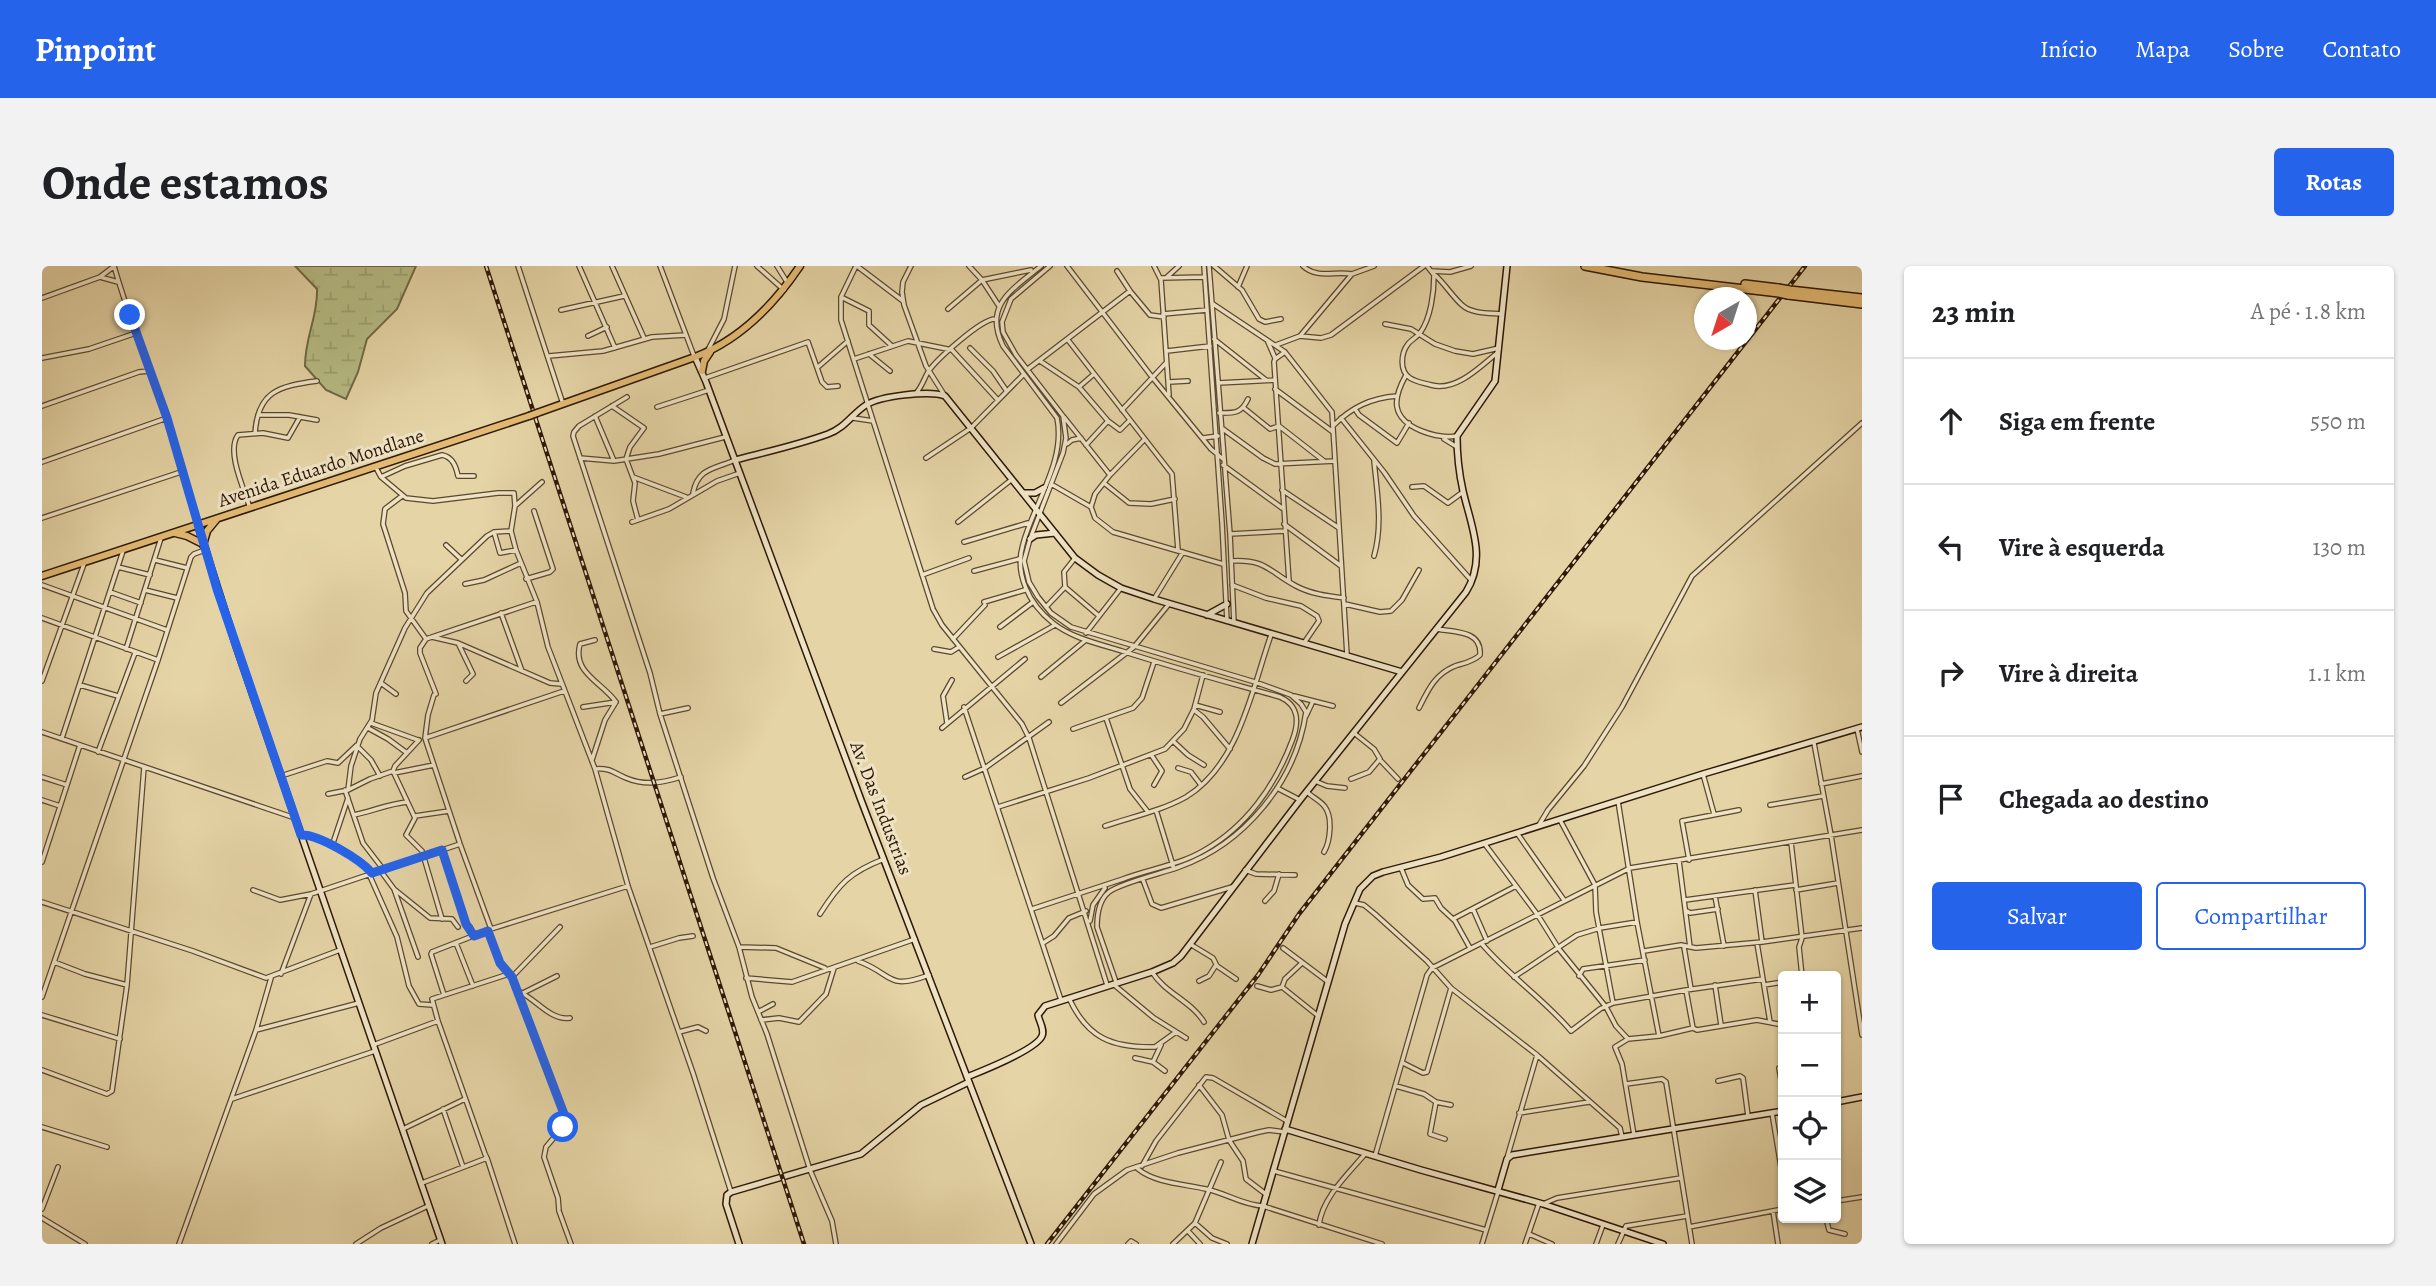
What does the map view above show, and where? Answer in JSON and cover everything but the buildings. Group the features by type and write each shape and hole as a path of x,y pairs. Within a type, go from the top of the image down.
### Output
{"highway":[{"path":"1585,266 1642,277 1778,290"},
{"path":"1605,266 1789,292 1862,298"},
{"path":"1789,292 1798,296 1862,304"}],"main road":[{"name":"Avenida Eduardo Mondlane","path":"42,576 529,416 695,358 748,326 783,290 800,266"},
{"path":"680,363 703,375 704,361 709,352"},
{"path":"175,533 187,536 204,546 207,531 218,519"}],"street":[{"path":"42,298 100,278 114,266 167,418 204,546 295,818 441,1242 432,1244"},
{"path":"518,266 563,404"},
{"path":"579,266 615,348"},
{"path":"612,266 644,338"},
{"path":"660,266 695,358"},
{"path":"709,352 724,319 735,266"},
{"path":"757,266 783,290"},
{"path":"777,266 788,283"},
{"path":"903,301 857,266 841,297 841,320 933,610 959,647 1022,724 1029,738 1098,954 1112,983 1154,1018 1186,1038"},
{"path":"904,266 910,268 903,282 903,301 929,372 945,396 1075,558 1121,588 1402,672"},
{"path":"969,266 999,306"},
{"path":"1050,266 1011,299 1002,322 1008,343 1110,475"},
{"path":"1067,266 1216,455 1282,508"},
{"path":"1154,266 1161,278 1170,397"},
{"path":"1167,277 1179,266"},
{"path":"1209,266 1205,277 1227,621"},
{"path":"1209,266 1246,295 1259,319 1265,322 1281,320"},
{"path":"1209,266 1230,534 1234,623"},
{"path":"1238,287 1247,266"},
{"path":"1303,266 1309,272 1321,274 1352,274 1374,266"},
{"path":"1276,345 1300,336 1321,338 1331,335 1429,269 1450,272 1471,266"},
{"path":"739,1244 726,1204 730,1192 861,1154 921,1105 1008,1060 1040,1039 1043,1032 1039,1011 1045,1006 1152,972 1172,963 1190,944 1472,582 1478,561 1477,548 1463,492 1457,436 1495,381 1507,266"},
{"path":"948,310 982,280 1040,267"},
{"path":"1032,909 1202,852 1229,834 1259,803 1271,785 1296,740 1298,717 1294,707 1280,697 1086,640 1055,625 1033,602 1026,590 1018,559 1029,522 1057,451 1059,428 1057,418 1003,346 995,319 999,306 1040,267"},
{"path":"1429,269 1462,305 1476,311 1502,314"},
{"path":"1429,269 1433,297 1420,333 1409,343 1403,355 1402,364 1406,375 1415,381 1448,386 1476,370 1499,350"},
{"path":"1117,271 1150,315 1164,316 1207,310"},
{"path":"1300,336 1352,274"},
{"path":"1161,278 1205,277"},
{"path":"100,278 118,282"},
{"path":"1028,369 1130,291"},
{"path":"561,310 624,296"},
{"path":"841,297 869,311 869,325 892,346"},
{"path":"1213,304 1285,352 1332,412 1343,417 1414,516 1472,582"},
{"path":"916,394 929,372 952,350 986,321 995,319"},
{"path":"1385,324 1399,325 1420,333 1435,344 1455,351 1473,354 1499,350"},
{"path":"588,336 607,327"},
{"path":"42,358 89,349 136,333"},
{"path":"908,341 914,333"},
{"path":"549,356 603,351 644,338 686,335"},
{"path":"1214,339 1266,380"},
{"path":"1068,340 1172,474 1178,550"},
{"path":"1267,340 1275,359 1282,508 1289,581"},
{"path":"818,367 848,341"},
{"path":"854,359 908,341 952,350 997,399"},
{"path":"703,375 808,342 824,385 838,386"},
{"path":"1167,351 1210,346"},
{"path":"970,348 1006,390"},
{"path":"1275,359 1285,352"},
{"path":"869,354 890,371"},
{"name":"Av. Das Industrias","path":"695,358 1031,1244"},
{"path":"139,372 147,361"},
{"path":"1040,361 1079,387 1108,421 1121,430 1130,421"},
{"path":"1122,410 1167,363"},
{"path":"42,406 139,372 150,371"},
{"path":"1079,387 1094,374"},
{"path":"926,458 971,428 1023,375"},
{"path":"1406,375 1398,396 1398,411 1409,423 1444,438 1457,447"},
{"path":"1218,383 1275,380"},
{"path":"255,433 258,415 266,397 280,388 317,381"},
{"path":"1169,382 1188,381"},
{"path":"1275,389 1334,432"},
{"path":"657,407 709,390"},
{"path":"693,493 700,474 735,460 830,433 853,418 867,404 916,394 938,393 945,396"},
{"path":"1334,425 1373,399 1398,396"},
{"path":"627,397 574,432 580,458 713,878 739,947 746,978 810,1170 832,1221 836,1244"},
{"path":"1214,414 1237,413 1244,408 1248,399"},
{"path":"612,406 644,428 630,447 626,458 635,487 633,501 638,520"},
{"path":"1244,408 1264,426 1270,429 1279,426"},
{"path":"1356,409 1359,415 1397,443 1409,423"},
{"path":"1332,412 1347,655"},
{"path":"258,415 300,416 317,420"},
{"path":"250,508 232,450 233,443 238,435 255,433 288,438 300,416"},
{"path":"595,416 614,461"},
{"path":"1063,416 1065,445 1030,539 1025,567 1033,590 1058,620 1086,633 1333,706"},
{"path":"42,462 167,418"},
{"path":"853,418 873,421"},
{"path":"1086,444 1108,421"},
{"path":"1538,825 1584,766 1622,707 1692,576 1862,423"},
{"path":"1279,426 1325,462"},
{"path":"1222,428 1263,458 1280,465 1335,461"},
{"path":"1203,438 1222,435"},
{"path":"1444,438 1457,436"},
{"path":"580,458 614,461 659,454 726,437"},
{"path":"1065,445 1081,438"},
{"path":"1091,507 1096,494 1110,475 1144,440"},
{"path":"381,477 405,466 442,455 456,466 458,477 474,476"},
{"path":"1374,459 1379,527 1374,556"},
{"path":"375,466 381,477 402,496 433,501 514,493 512,531 516,550 537,601 548,647 594,769 628,886 679,1032 730,1192"},
{"path":"42,518 184,471"},
{"path":"632,522 669,509 693,493 740,473"},
{"path":"633,477 688,497"},
{"path":"958,522 1012,480"},
{"path":"515,506 542,482"},
{"path":"1051,484 1091,507 1095,518 1113,532 1223,564"},
{"path":"1104,484 1129,503 1151,504 1175,499"},
{"path":"1412,487 1424,486 1448,503 1463,492"},
{"path":"1023,493 1035,493 1044,488"},
{"path":"1282,490 1340,529"},
{"path":"402,496 385,509 383,524 404,593 406,611 428,638 458,643 550,683 561,684"},
{"path":"526,579 553,569 534,511"},
{"path":"964,542 1029,522"},
{"path":"1284,524 1343,567"},
{"path":"418,957 394,889 365,846 347,790 358,745 369,725 374,699 411,617 428,593 461,559 494,532 512,531"},
{"path":"1230,534 1284,531"},
{"path":"494,532 500,553 516,550"},
{"path":"1030,539 1036,535 1055,533"},
{"path":"125,649 161,537"},
{"path":"446,545 461,559"},
{"path":"42,997 187,568 194,554 204,546"},
{"path":"62,738 123,549"},
{"path":"1153,599 1183,552"},
{"path":"922,575 969,558"},
{"path":"1075,558 1064,572 1065,587 1099,616"},
{"path":"974,571 1018,559"},
{"path":"155,560 187,568"},
{"path":"1231,561 1259,562 1307,591 1381,612 1391,611 1402,600 1419,570"},
{"path":"42,681 84,563"},
{"path":"465,584 484,580 521,563"},
{"path":"118,567 150,576"},
{"path":"1225,584 1301,606 1317,616 1319,621 1304,643"},
{"path":"42,585 167,630"},
{"path":"1046,607 1065,587"},
{"path":"1086,633 1121,588"},
{"path":"145,590 177,598"},
{"path":"953,639 984,604 1026,590"},
{"path":"110,592 141,603"},
{"path":"537,601 428,638 420,648 420,653 435,695 428,715 425,739 500,963 511,975 520,992 564,1114 563,1127 546,1147 544,1157 571,1244"},
{"path":"1000,627 1033,602"},
{"path":"1061,703 1134,647 1169,604"},
{"path":"1207,615 1227,604"},
{"path":"501,613 522,671"},
{"path":"42,618 158,660"},
{"path":"998,657 1055,625"},
{"path":"1419,708 1436,678 1451,668 1475,660 1480,654 1478,641 1472,635 1436,629"},
{"path":"1105,826 1156,810 1185,797 1216,771 1241,724 1271,635"},
{"path":"595,640 579,646 580,664 616,702"},
{"path":"1041,677 1086,640"},
{"path":"458,643 472,674 466,681"},
{"path":"934,649 951,652 959,647"},
{"path":"98,751 135,653"},
{"path":"42,655 50,658"},
{"path":"942,728 1025,659"},
{"path":"1178,668 1180,661"},
{"path":"1073,729 1129,710 1138,704 1154,662"},
{"path":"998,807 1152,756 1174,742 1195,707 1203,676"},
{"path":"947,723 943,696 952,680"},
{"path":"381,683 396,694"},
{"path":"80,685 118,696"},
{"path":"369,725 419,740 425,739 564,691"},
{"path":"1292,695 1306,712 1304,721"},
{"path":"1112,983 1098,934 1097,918 1105,896 1123,885 1201,859 1226,844 1261,810 1277,788 1286,773 1296,740 1313,701"},
{"path":"583,707 616,702"},
{"path":"591,762 605,720 616,702"},
{"path":"964,707 1061,999"},
{"path":"1195,707 1220,712"},
{"path":"1195,707 1230,749"},
{"path":"660,714 688,708"},
{"path":"1105,718 1129,789 1148,812"},
{"path":"965,777 985,768 1049,722"},
{"path":"369,725 407,753"},
{"path":"1252,1244 1327,981 1353,902 1364,884 1373,876 1860,728 1862,752"},
{"path":"42,732 295,818"},
{"path":"1353,733 1374,750 1382,765 1398,779"},
{"path":"419,740 394,767 393,772 415,816 416,819 406,833 424,856 442,919"},
{"path":"1174,742 1203,765"},
{"path":"1814,743 1862,1035"},
{"path":"42,862 80,745"},
{"path":"281,776 327,761 338,762 358,745"},
{"path":"358,745 380,776"},
{"path":"1152,756 1163,771 1154,785"},
{"path":"1351,779 1369,772 1380,760"},
{"path":"328,794 347,790 393,772 434,765"},
{"path":"42,1070 110,1093 121,1039 127,985 144,767"},
{"path":"1178,768 1191,772 1201,785"},
{"path":"594,769 610,769 627,778 655,784 681,777"},
{"path":"1703,774 1714,814"},
{"path":"1821,784 1862,776"},
{"path":"42,777 67,785"},
{"path":"1315,781 1326,786 1345,788"},
{"path":"1271,785 1300,800"},
{"path":"1307,792 1327,810 1330,838 1324,852"},
{"path":"1770,805 1823,796"},
{"path":"331,846 348,798"},
{"path":"42,800 60,806"},
{"path":"1618,801 1659,1036"},
{"path":"355,815 376,810 384,805 407,802"},
{"path":"1156,810 1174,869"},
{"path":"1689,860 1682,821 1739,810"},
{"path":"415,816 449,811"},
{"path":"1560,819 1595,884 1596,912 1613,1003"},
{"path":"1375,1156 1427,975 1432,968 1630,868 1862,830"},
{"path":"1517,833 1564,900"},
{"path":"42,834 50,836"},
{"path":"301,835 313,835 362,863 370,873 397,937 409,986 419,1003 432,1004"},
{"path":"1791,842 1802,938 1799,947 1801,971"},
{"path":"1484,843 1538,914 1559,949 1628,1039"},
{"path":"253,890 280,900 310,894 460,844"},
{"path":"442,850 466,924 474,936"},
{"path":"820,914 831,895 845,880 860,869 884,859"},
{"path":"1679,861 1690,947"},
{"path":"1401,867 1408,885 1423,899 1436,898 1441,908 1453,919 1470,948"},
{"path":"1245,870 1256,874 1295,874"},
{"path":"1265,901 1274,891 1279,874"},
{"path":"1121,879 1123,885"},
{"path":"1143,880 1152,904 1161,908 1232,887"},
{"path":"1685,900 1755,890 1838,883"},
{"path":"444,995 431,954 490,930 628,886"},
{"path":"1089,923 1093,905 1107,886"},
{"path":"1453,919 1516,886"},
{"path":"394,889 430,918 452,919 458,927"},
{"path":"1755,890 1763,979 1770,1022"},
{"path":"281,974 310,894"},
{"path":"1715,896 1724,946"},
{"path":"42,902 193,951 263,978 271,978 341,950"},
{"path":"1353,902 1364,905 1375,914 1451,988 1537,1055 1620,1128 1622,1137"},
{"path":"1473,909 1484,942 1503,967 1556,1012 1572,1031 1613,1003 1763,979"},
{"path":"1687,911 1690,913 1717,909"},
{"path":"1043,943 1054,936 1071,916 1086,911"},
{"path":"1514,977 1577,935 1637,922"},
{"path":"515,1244 431,1000 511,975 560,927"},
{"path":"1644,951 1802,938 1862,928"},
{"path":"650,947 693,936"},
{"path":"746,978 785,982 915,939"},
{"path":"456,943 473,986"},
{"path":"1190,944 1213,958 1216,965 1236,979"},
{"path":"1684,946 1693,1028"},
{"path":"739,947 773,947 827,969"},
{"path":"1283,948 1327,981"},
{"path":"1098,954 1105,952"},
{"path":"856,960 870,965 896,982 910,982 929,975"},
{"path":"1579,976 1583,969 1645,960"},
{"path":"54,962 85,974 127,985"},
{"path":"1256,986 1271,990 1282,986 1285,979 1302,962"},
{"path":"1199,981 1209,976 1216,965"},
{"path":"761,1020 779,1018 799,1022 828,990 834,968"},
{"path":"1152,972 1164,988 1195,1010 1205,1022"},
{"path":"520,992 557,976"},
{"path":"179,1244 256,1030 271,978"},
{"path":"1764,985 1778,983"},
{"path":"1715,985 1721,1025"},
{"path":"1282,986 1317,1015"},
{"path":"1403,1063 1423,1073 1427,1072 1451,988"},
{"path":"520,992 554,1015 570,1018"},
{"path":"1069,998 1091,1031 1109,1042 1151,1047 1161,1044 1176,1032"},
{"path":"256,1030 359,1003"},
{"path":"758,1012 772,1004"},
{"path":"42,1015 121,1039"},
{"path":"1634,1135 1622,1064 1615,1047 1628,1039 1659,1036 1693,1028 1697,1030 1757,1020 1778,1024"},
{"path":"232,1099 374,1048 438,1021"},
{"path":"679,1032 698,1027 706,1031"},
{"path":"1153,1062 1161,1044"},
{"path":"1482,1244 1537,1055"},
{"path":"1135,1058 1153,1062 1165,1071"},
{"path":"1717,1080 1740,1076 1743,1078 1748,1117"},
{"path":"1139,1167 1206,1077 1213,1078 1288,1122"},
{"path":"1626,1084 1664,1080 1692,1244"},
{"path":"1199,1085 1222,1115 1229,1140 1242,1161 1246,1179 1266,1195"},
{"path":"1396,1086 1451,1105"},
{"path":"1841,1101 1862,1097"},
{"path":"403,1129 465,1099"},
{"path":"1436,1102 1430,1134 1445,1139"},
{"path":"1519,1113 1589,1102"},
{"path":"443,1109 463,1167"},
{"path":"1507,1159 1518,1153 1778,1112"},
{"path":"1772,1113 1780,1160"},
{"path":"42,1127 107,1147"},
{"path":"1056,1244 1094,1194 1127,1170 1178,1153 1269,1130 1285,1131 1499,1190 1663,1244"},
{"path":"1319,1225 1321,1214 1336,1189 1365,1154"},
{"path":"421,1183 486,1158"},
{"path":"1173,1244 1195,1223 1222,1162"},
{"path":"42,1209 58,1167"},
{"path":"1139,1167 1151,1176 1209,1189 1250,1205 1263,1206 1382,1244"},
{"path":"1275,1171 1486,1230"},
{"path":"1541,1203 1681,1178"},
{"path":"1841,1200 1862,1197"},
{"path":"1525,1244 1541,1203"},
{"path":"356,1244 381,1228 428,1206"},
{"path":"1689,1227 1778,1210"},
{"path":"1773,1212 1777,1244"},
{"path":"1618,1244 1623,1230 1630,1225 1687,1216"},
{"path":"42,1218 85,1244"},
{"path":"1195,1223 1207,1234 1227,1244"},
{"path":"1596,1244 1604,1223"},
{"path":"1827,1223 1829,1230 1845,1234"},
{"path":"1188,1231 1200,1244"},
{"path":"1529,1234 1552,1244"},
{"path":"1179,1238 1181,1244"},
{"path":"1128,1244 1132,1241 1136,1244"}],"green space":[{"path":"295,266 416,266 397,309 367,339 358,372 346,399 326,390 305,366 317,289"}],"railway":[{"path":"486,266 804,1244"},
{"path":"1047,1244 1258,975 1299,914 1805,266"}],"route":[{"path":"130,315 167,418 217,589 301,835 317,837 356,859 372,873 442,850 466,924 470,926 474,936 488,931 502,967 512,977 564,1114 563,1127"}]}
